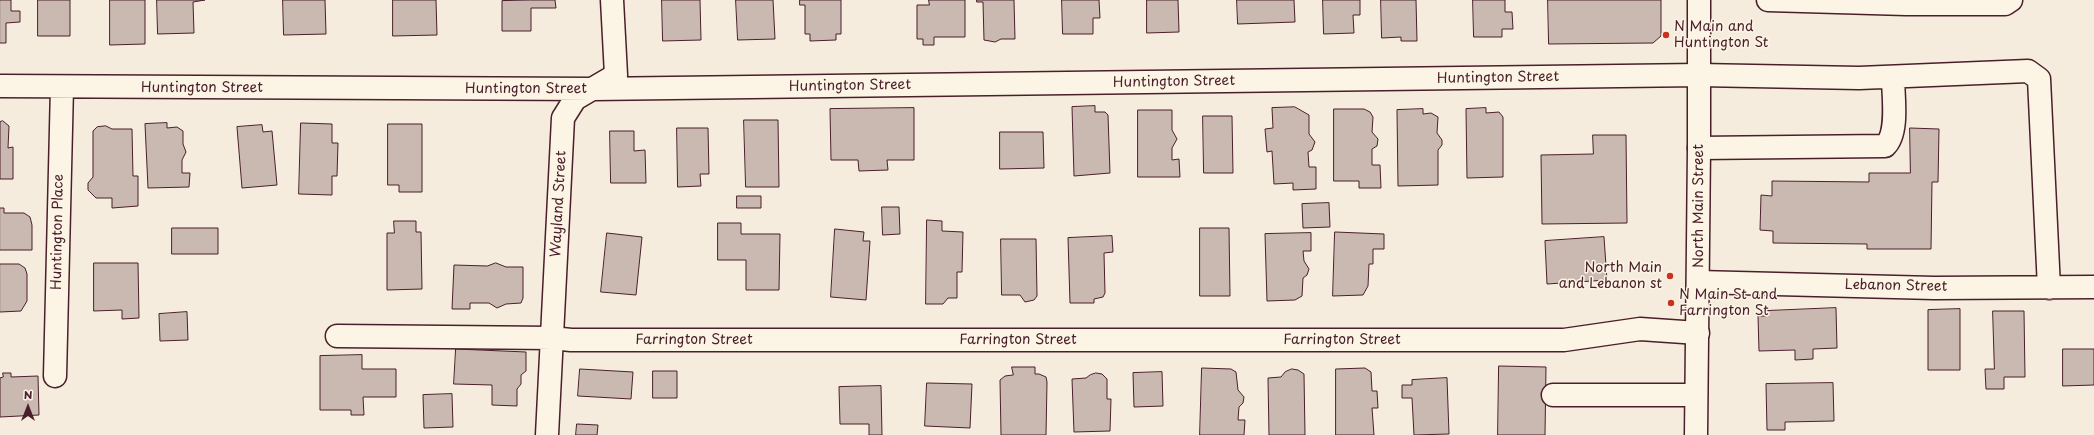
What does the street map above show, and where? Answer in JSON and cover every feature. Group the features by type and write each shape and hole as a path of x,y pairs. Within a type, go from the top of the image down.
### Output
{"street":[{"name":"Wayland Street","path":"547,435 564,118 575,99 593,90 616,75 612,0"},
{"name":"North Main Street","path":"1696,435 1700,148 1699,0"},
{"path":"1768,0 2005,4 2011,0"},
{"name":"Huntington Street","path":"0,86 593,90 1700,75 1859,78 2028,71 2039,79 2049,288"},
{"path":"1700,148 1885,146 1890,140 1893,126 1893,77"},
{"name":"Huntington Place","path":"55,376 62,87"},
{"name":"Lebanon Street","path":"1698,282 1934,288 2094,287"},
{"name":"Farrington Street","path":"337,336 552,338 571,340 1564,340 1640,329 1698,333"},
{"path":"1553,395 1696,395"}],"building":[{"path":"0,0 11,0 11,11 20,11 20,22 6,23 6,43 0,43"},
{"path":"38,0 70,0 70,36 38,36"},
{"path":"110,0 145,0 145,44 110,45"},
{"path":"157,0 205,0 193,2 194,33 158,34"},
{"path":"283,0 325,0 326,34 284,35"},
{"path":"393,0 436,0 437,35 393,36"},
{"path":"555,0 556,8 531,8 531,31 502,31 502,1"},
{"path":"662,0 700,0 701,40 663,41"},
{"path":"736,0 773,0 775,39 738,40"},
{"path":"800,0 841,0 841,34 836,34 836,40 810,41 810,34 805,34 805,5 800,5"},
{"path":"929,0 965,0 965,37 934,37 934,45 923,45 923,39 917,39 917,5 929,5"},
{"path":"977,0 1014,0 1015,39 1001,39 995,42 984,40 983,2 977,2"},
{"path":"1062,0 1099,0 1100,18 1093,18 1093,34 1063,34"},
{"path":"1147,0 1178,0 1179,32 1147,33"},
{"path":"1237,0 1294,0 1295,22 1238,24"},
{"path":"1323,0 1360,0 1360,15 1353,15 1354,33 1324,34"},
{"path":"1381,0 1416,0 1417,41 1401,41 1401,37 1382,38"},
{"path":"1473,0 1505,0 1505,12 1512,12 1513,29 1502,29 1502,37 1474,37"},
{"path":"1548,0 1661,0 1661,36 1653,43 1549,44"},
{"path":"1095,106 1095,112 1105,112 1108,115 1110,173 1074,176 1072,107"},
{"path":"1295,107 1309,115 1309,134 1315,142 1312,150 1308,152 1309,167 1316,167 1316,189 1293,190 1293,183 1274,184 1272,151 1267,152 1265,129 1273,128 1272,108"},
{"path":"914,108 914,160 887,160 888,170 859,171 858,160 831,160 830,109"},
{"path":"1486,108 1486,113 1499,112 1503,117 1503,177 1467,178 1466,109"},
{"path":"1334,109 1364,109 1370,112 1373,117 1372,132 1378,139 1377,146 1372,149 1372,165 1380,165 1381,188 1359,188 1359,181 1334,181"},
{"path":"1423,109 1423,114 1431,113 1438,117 1437,133 1442,140 1442,145 1438,150 1438,185 1398,186 1397,110"},
{"path":"1138,110 1172,110 1172,130 1177,139 1172,148 1172,160 1179,159 1180,177 1138,177"},
{"path":"1203,116 1232,116 1233,173 1204,173"},
{"path":"744,120 778,120 779,187 746,187"},
{"path":"3,121 9,126 8,148 13,147 13,179 0,179 0,122"},
{"path":"167,123 167,128 177,127 183,131 183,144 186,152 182,160 182,173 190,173 189,187 148,188 145,124"},
{"path":"301,123 332,124 332,143 338,143 337,176 332,176 332,195 299,194"},
{"path":"388,124 422,124 422,192 399,192 399,185 388,185"},
{"path":"262,125 263,132 272,131 277,185 242,188 237,127"},
{"path":"106,126 112,129 132,129 133,176 138,176 138,206 112,208 112,198 96,198 88,190 88,183 93,177 93,131 97,127"},
{"path":"677,128 708,128 709,174 700,174 701,186 678,187"},
{"path":"1910,128 1939,129 1938,182 1932,182 1931,249 1867,249 1867,244 1773,243 1773,231 1760,230 1761,195 1772,196 1772,181 1869,182 1869,173 1910,173"},
{"path":"610,131 634,131 634,151 645,150 646,183 611,183"},
{"path":"1000,132 1043,132 1044,168 1000,169"},
{"path":"1593,135 1626,135 1627,223 1542,224 1541,155 1593,154"},
{"path":"737,196 761,196 761,208 737,208"},
{"path":"1329,203 1330,227 1303,228 1302,204"},
{"path":"882,207 899,207 900,234 883,235"},
{"path":"0,208 4,208 4,213 24,213 30,217 32,225 32,250 0,250"},
{"path":"927,220 942,221 942,231 963,232 962,272 957,272 957,298 948,298 943,304 926,304"},
{"path":"394,221 416,221 416,232 421,232 422,289 387,290 387,233 394,233"},
{"path":"718,223 741,223 741,234 780,234 779,290 746,290 746,260 718,260"},
{"path":"172,228 218,228 218,254 172,254"},
{"path":"1200,228 1229,228 1230,296 1200,296"},
{"path":"835,229 864,232 863,241 870,241 866,300 831,297"},
{"path":"1335,232 1384,234 1384,249 1373,249 1373,264 1369,264 1368,286 1363,295 1333,296"},
{"path":"607,233 642,237 636,295 601,292"},
{"path":"1311,233 1311,251 1303,251 1304,261 1309,269 1307,275 1303,278 1302,296 1295,300 1267,301 1265,234"},
{"path":"1112,236 1113,252 1104,253 1105,293 1103,297 1094,299 1094,303 1070,303 1068,238"},
{"path":"1604,237 1607,280 1547,284 1545,241"},
{"path":"1001,239 1036,239 1037,296 1034,300 1025,302 1020,295 1002,295"},
{"path":"94,263 138,263 139,318 122,319 122,310 94,311"},
{"path":"496,263 506,267 523,267 523,298 521,303 506,304 497,308 489,303 470,303 470,309 452,309 454,265 487,266"},
{"path":"0,264 19,264 25,268 27,274 27,301 21,311 0,312"},
{"path":"1836,308 1837,348 1813,349 1813,359 1795,360 1795,350 1759,351 1758,316 1766,316 1766,311"},
{"path":"1960,309 1960,370 1928,370 1928,310"},
{"path":"1993,311 2024,311 2025,377 2004,377 2004,389 1986,389 1985,369 1994,369"},
{"path":"187,312 188,340 160,341 159,314"},
{"path":"456,349 526,352 526,371 521,375 521,384 517,389 517,406 492,405 492,385 454,384"},
{"path":"2063,349 2094,349 2094,385 2063,386"},
{"path":"362,355 362,369 396,369 396,397 363,397 364,415 351,415 351,410 320,410 320,356"},
{"path":"1499,366 1546,367 1545,435 1498,435"},
{"path":"1012,367 1035,367 1035,374 1046,377 1046,435 1001,435 1000,380 1005,376 1013,375"},
{"path":"1202,368 1231,369 1236,372 1238,390 1244,397 1243,403 1239,407 1238,420 1245,420 1244,435 1200,435"},
{"path":"1365,368 1371,372 1372,391 1377,391 1378,408 1372,408 1374,435 1336,435 1336,369"},
{"path":"580,369 633,372 631,399 578,396"},
{"path":"1292,369 1298,370 1304,374 1305,435 1269,435 1268,378 1281,377 1285,372"},
{"path":"653,371 677,371 677,398 653,398"},
{"path":"1162,372 1163,406 1134,407 1133,373"},
{"path":"3,373 11,373 11,377 38,376 39,415 0,417 0,378 3,377"},
{"path":"1096,373 1102,374 1107,379 1107,399 1111,399 1110,431 1074,432 1072,379 1086,378"},
{"path":"1447,378 1449,434 1414,435 1412,398 1402,398 1402,385 1412,385 1412,380"},
{"path":"927,383 972,384 970,428 925,426"},
{"path":"1833,383 1834,421 1785,422 1785,430 1767,430 1766,384"},
{"path":"881,386 882,435 869,435 869,424 840,424 839,387"},
{"path":"452,394 453,427 424,428 423,395"},
{"path":"577,424 598,425 597,435 576,435"}],"place":[{"name":"N Main and Huntington St","path":"1666,35"},
{"name":"North Main and Lebanon st","path":"1670,276"},
{"name":"N Main St and Farrington St","path":"1671,303"}]}
